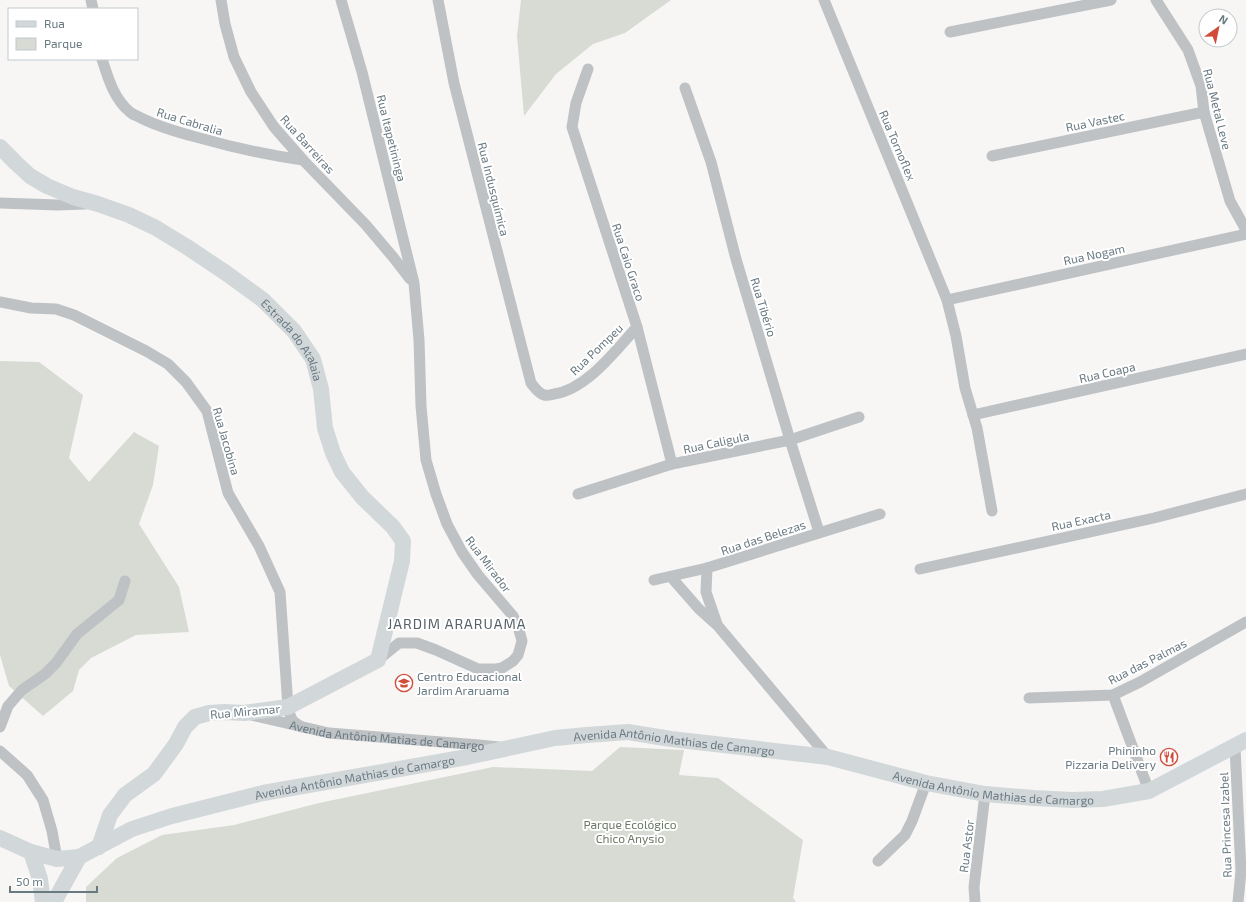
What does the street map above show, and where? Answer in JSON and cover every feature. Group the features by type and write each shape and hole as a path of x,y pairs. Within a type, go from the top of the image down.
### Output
{"street":[{"name":"Rua Barreiras","path":"221,0 225,24 234,57 251,92 274,127 303,160 366,225 414,283"},
{"name":"Rua Itapetininga","path":"341,0 362,72 414,283"},
{"name":"Rua Indusquímica","path":"438,0 454,83 530,383"},
{"name":"Rua Tornoflex","path":"824,0 947,300"},
{"path":"950,32 1111,0"},
{"name":"Rua Metal Leve","path":"1156,0 1188,50 1201,86 1204,112 1230,201 1246,230"},
{"name":"Rua Cabralia","path":"102,60 115,94 130,113 150,123 168,130 237,148 268,155 303,160"},
{"name":"Rua Caio Graco","path":"588,69 576,103 572,127 637,327 672,464"},
{"name":"Rua Tibério","path":"685,88 711,162 736,259 819,532"},
{"name":"Rua Vastec","path":"992,156 1204,112"},
{"name":"Estrada do Atalaia","path":"0,147 30,176 47,186 73,197 129,215 156,228 226,272 263,300 294,331 313,359 321,389 325,428 333,453 342,472 362,497 394,528 403,541 402,561 378,660"},
{"path":"0,203 58,205 98,204"},
{"name":"Rua Nogam","path":"947,300 1246,234"},
{"name":"Rua Mirador","path":"378,660 399,643 417,643 478,669 496,669 502,668 513,661 518,655 522,641 513,616 478,575 462,552 447,524 436,494 426,460 422,421 419,340 414,283"},
{"path":"947,300 956,336 965,388 977,428 992,511"},
{"name":"Rua Jacobina","path":"0,302 31,308 56,309 62,311 88,321 146,351 173,368 186,382 207,411 228,492 259,546 280,592 288,707"},
{"name":"Rua Pompeu","path":"530,383 537,391 546,396 574,388 586,380 637,327"},
{"name":"Rua Coapa","path":"973,415 1246,354"},
{"name":"Rua Caligula","path":"578,494 672,464 790,440 859,417"},
{"name":"Rua Exacta","path":"920,569 1154,518 1246,494"},
{"name":"Rua das Belezas","path":"654,580 707,568 880,514"},
{"path":"707,568 706,592 718,626"},
{"path":"671,577 699,609 718,626 828,757"},
{"path":"0,727 8,706 22,690 45,674 56,663 76,634 119,600 125,581"},
{"name":"Rua das Palmas","path":"1030,698 1113,695 1140,682 1246,622"},
{"name":"Rua Miramar","path":"99,847 110,815 125,795 154,774 176,744 185,726 195,717 209,713 244,713 288,707 378,660"},
{"path":"1113,695 1149,791"},
{"path":"288,707 291,719 294,723 302,727"},
{"name":"Avenida Antônio Matias de Camargo","path":"244,713 329,733 479,744 507,748"},
{"name":"Avenida Antônio Mathias de Camargo","path":"99,847 132,829 172,816 263,793 468,757 555,738 628,732 671,739 828,757 926,783 985,794 1072,800 1103,800 1149,791 1242,743"},
{"name":"Rua Princesa Izabel","path":"1238,902 1243,871 1242,743"},
{"path":"0,751 27,775 43,800 52,830 57,859"},
{"path":"878,861 905,834 912,821 926,783"},
{"name":"Rua Astor","path":"975,902 974,887 985,794"},
{"path":"0,838 31,852 57,859 79,857 99,847"},
{"path":"31,852 40,879 43,902"},
{"path":"41,885 58,895 79,857"}],"green space":[{"path":"521,0 671,0 625,33 593,44 556,74 524,116 517,36"},
{"path":"0,361 39,362 83,395 69,458 89,482 134,432 159,446 153,485 139,524 179,587 189,632 136,635 91,658 79,670 73,691 43,716 9,686 0,655"},
{"name":"Parque Ecológico Chico Anysio","path":"620,747 684,750 679,775 718,778 803,840 793,898 796,902 86,902 86,887 117,858 162,835 234,825 319,803 493,767 592,771"}],"place":[{"name":"Centro Educacional Jardim Araruama","path":"404,683"},
{"name":"Phininho Pizzaria Delivery","path":"1169,757"}],"district":[{"name":"JARDIM ARARUAMA","path":"457,623"}]}
